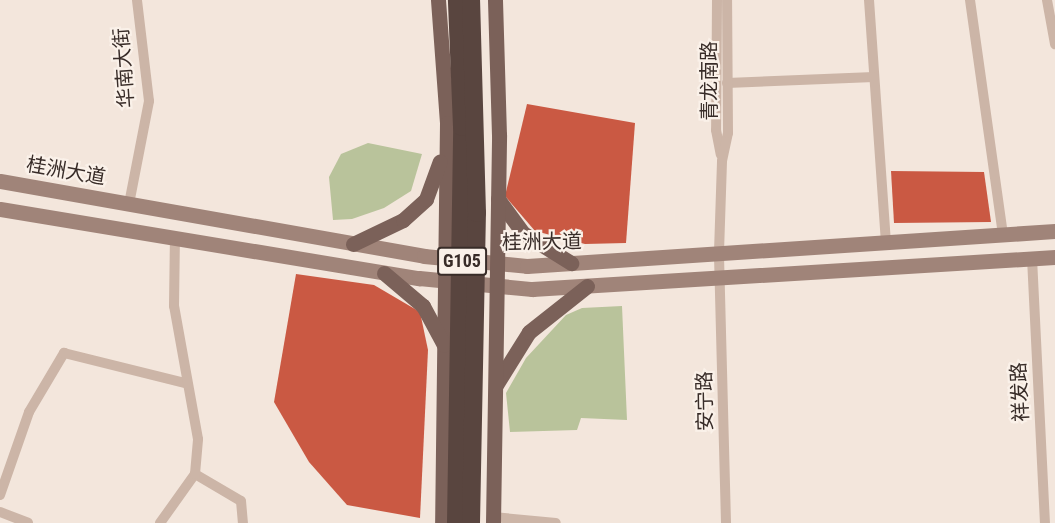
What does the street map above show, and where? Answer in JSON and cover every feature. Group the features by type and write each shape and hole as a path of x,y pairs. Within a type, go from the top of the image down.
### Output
{"highway":[{"name":"G105","path":"456,523 462,160 457,0"},
{"name":"G105","path":"471,0 477,213 471,523"}],"main road":[{"path":"438,0 447,123 447,280 442,523"},
{"path":"493,520 498,198 495,0"},
{"path":"353,244 403,220 426,199 437,178 447,123"},
{"path":"447,166 457,175 477,180 486,176 498,160"},
{"name":"桂洲大道","path":"0,180 353,244 447,259 497,264 571,263 1055,231"},
{"path":"498,198 523,233 571,263"},
{"path":"0,209 384,273 532,289 1055,257"},
{"path":"384,273 423,306 446,353"},
{"path":"495,388 530,332 587,286"},
{"path":"446,353 453,345 471,335 485,339 495,350"}],"street":[{"name":"华南大街","path":"129,204 149,101 137,0"},
{"name":"青龙南路","path":"717,0 716,130 722,161"},
{"name":"青龙南路","path":"721,278 719,252 722,161 728,133 727,0"},
{"path":"869,0 886,241"},
{"path":"970,0 1003,234"},
{"path":"1047,0 1055,44"},
{"path":"727,83 874,77"},
{"path":"160,523 195,474 198,439 185,383 173,298 175,238"},
{"name":"祥发路","path":"1032,258 1044,523"},
{"name":"安宁路","path":"721,278 726,523"},
{"path":"0,495 29,412 64,353 185,383"},
{"path":"195,474 241,501 243,523"},
{"path":"0,512 27,523"},
{"path":"493,520 556,523"}],"green space":[{"path":"368,143 422,154 411,191 384,208 352,219 333,220 329,177 341,154"},
{"path":"622,306 627,420 581,418 577,430 510,432 506,393 526,358 566,315 582,308"}],"building":[{"path":"527,104 635,123 626,243 585,244 535,231 505,196"},
{"path":"891,171 984,172 991,222 894,223"},
{"path":"296,274 374,285 420,312 428,350 420,518 347,505 309,462 274,402"}]}
